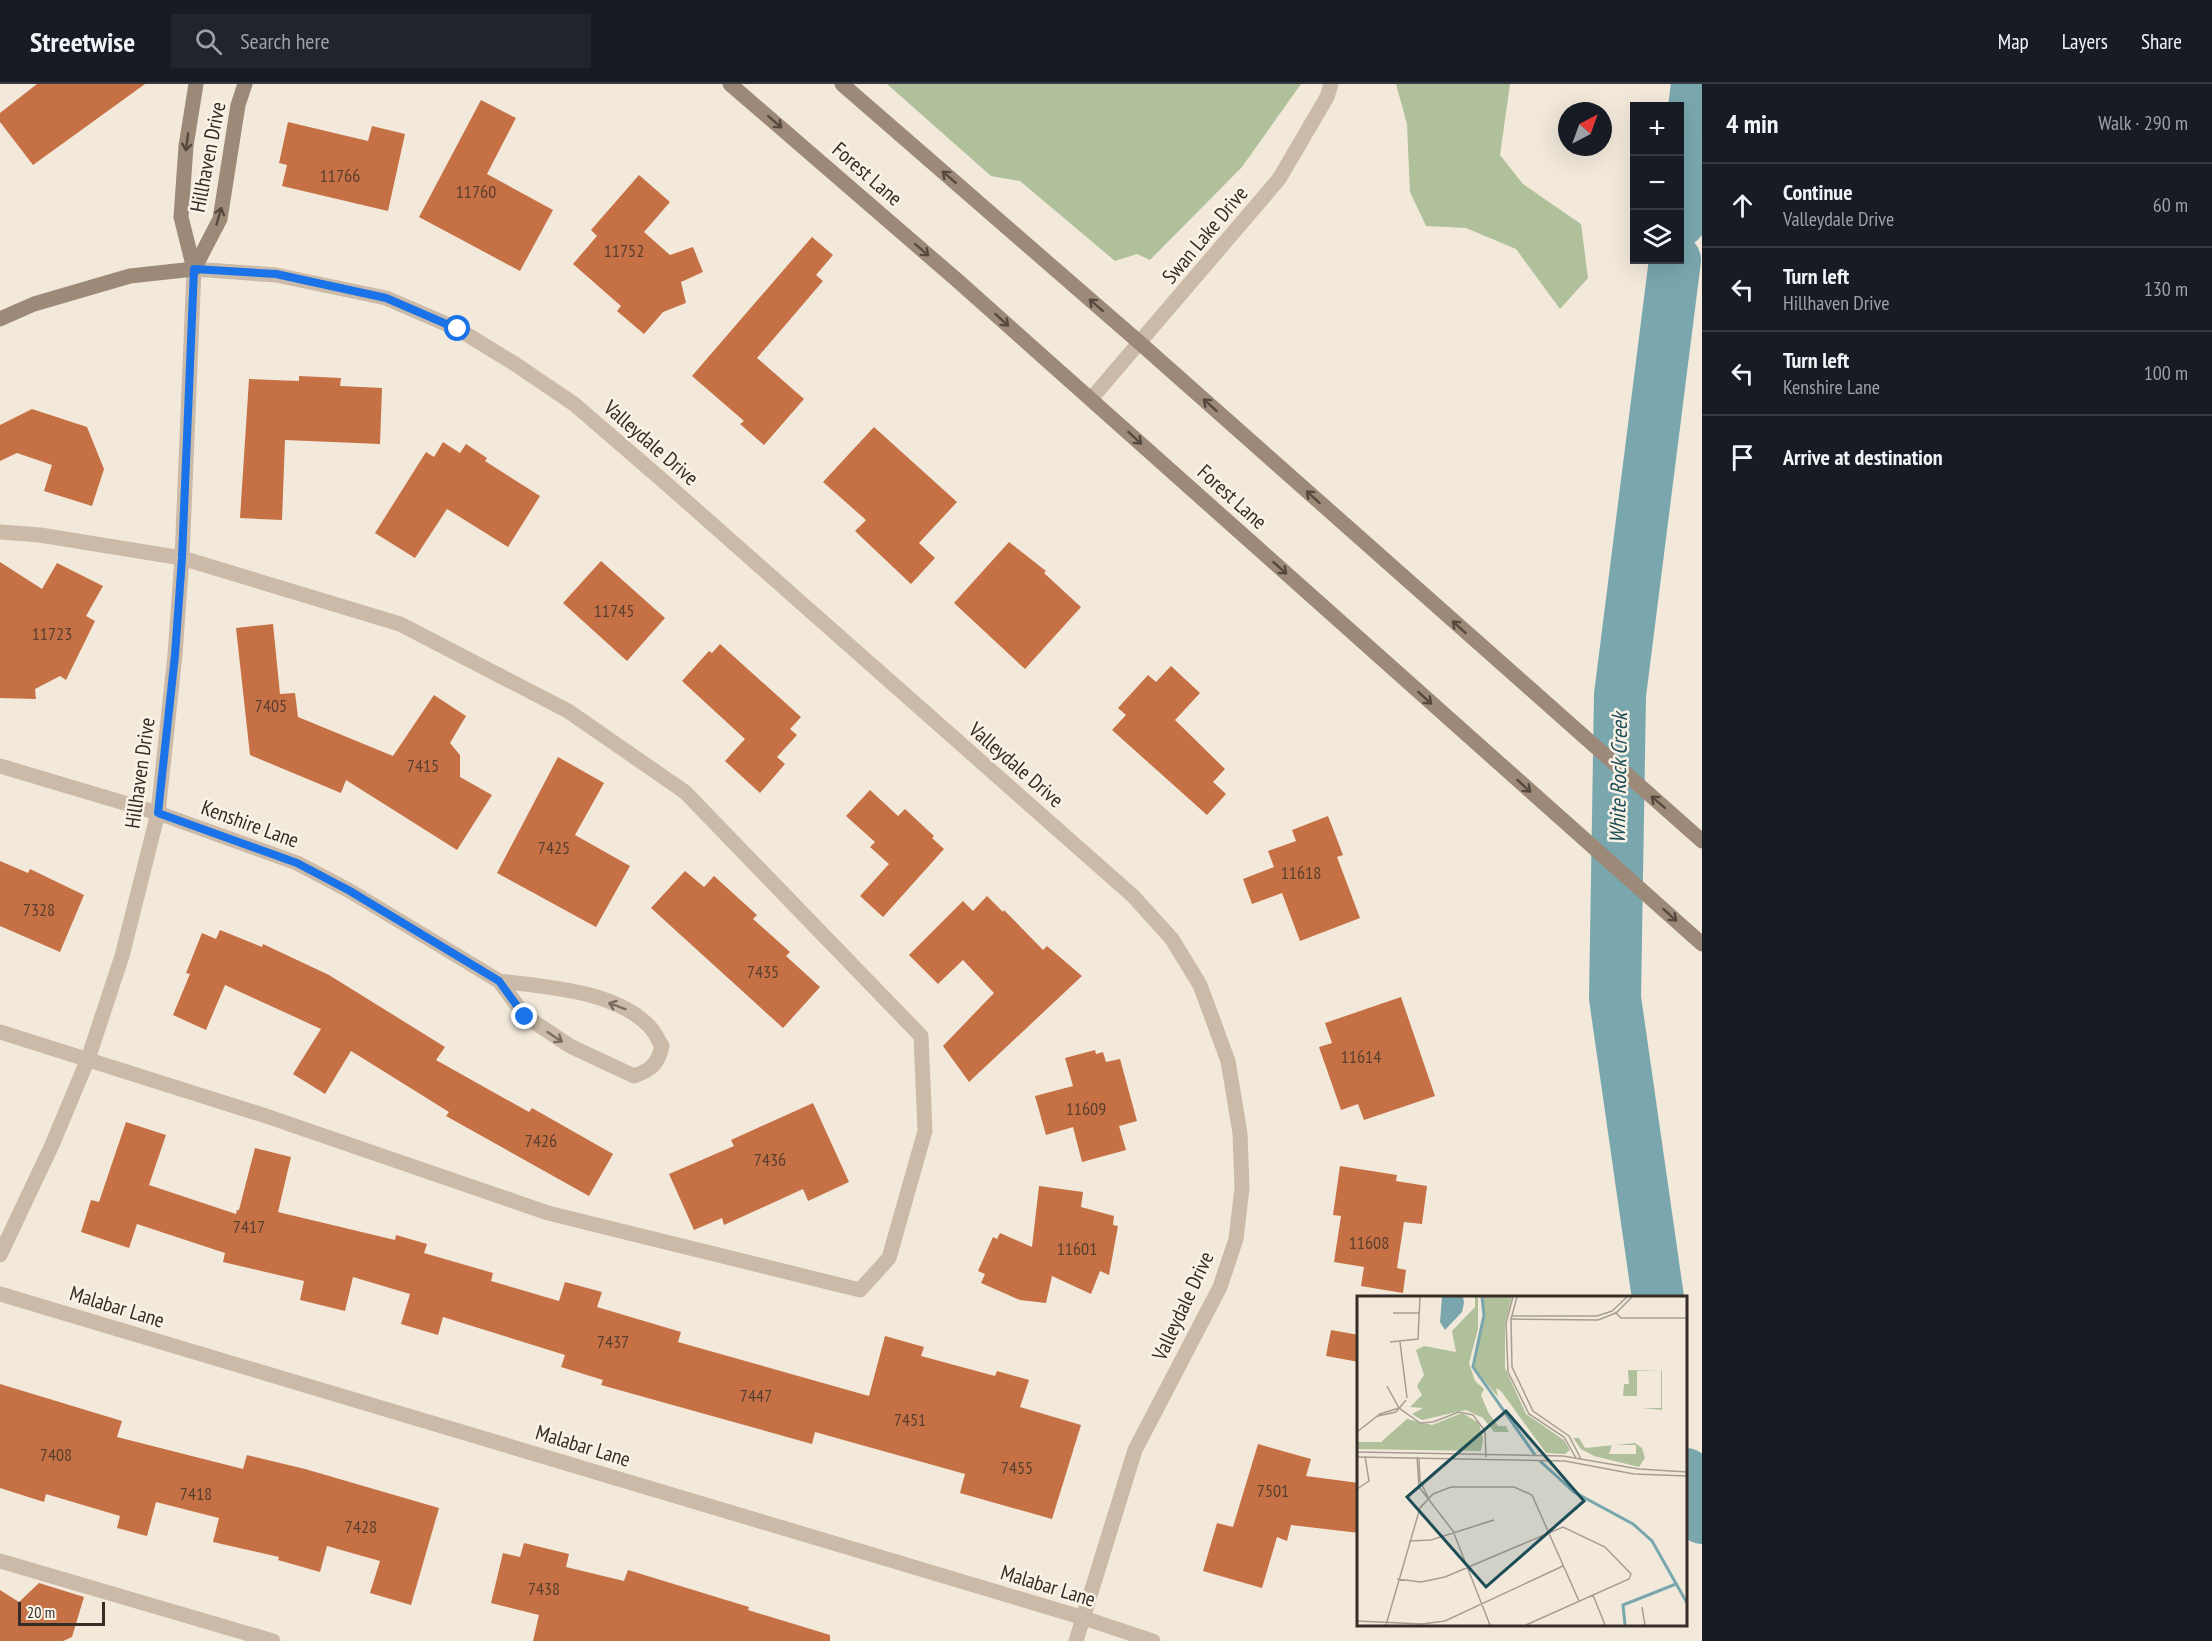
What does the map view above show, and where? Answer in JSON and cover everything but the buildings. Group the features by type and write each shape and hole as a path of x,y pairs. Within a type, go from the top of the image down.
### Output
{"main road":[{"name":"Hillhaven Drive","path":"194,269 181,217 186,146 196,84"},
{"name":"Hillhaven Drive","path":"194,269 220,219 238,105 245,84"},
{"name":"Forest Lane","path":"730,84 958,281 1702,944"},
{"path":"842,84 1140,343 1702,841"},
{"path":"0,320 34,304 130,276 194,269"}],"street":[{"name":"Swan Lake Drive","path":"1091,399 1279,179 1327,97 1331,84"},
{"name":"Hillhaven Drive","path":"0,1255 52,1145 88,1059 122,956 158,813 175,655 182,558 194,269"},
{"name":"Valleydale Drive","path":"194,269 276,274 386,298 458,329 515,363 574,405 661,479 1134,896 1172,939 1200,985 1228,1061 1240,1133 1242,1188 1236,1239 1220,1287 1135,1450 1076,1641"},
{"path":"0,532 40,535 182,558 400,624 568,711 685,792 921,1036 925,1131 889,1258 860,1290 548,1213 267,1116 0,1032"},
{"name":"Kenshire Lane","path":"0,766 158,813 297,863 350,891 499,981 525,1017 570,1046 634,1076 649,1071 660,1055 662,1046 650,1027 628,1010 576,990 499,981"},
{"name":"Malabar Lane","path":"0,1294 1084,1618 1153,1641"},
{"path":"0,1561 273,1641"}],"green space":[{"path":"887,84 1301,84 1242,167 1150,260 1137,254 1115,261 1020,181 991,176"},
{"path":"1396,84 1510,84 1500,155 1523,184 1581,224 1588,278 1560,309 1516,249 1466,228 1426,226 1410,192 1407,124"}],"waterway":[{"name":"White Rock Creek","path":"1681,210 1697,84"},
{"name":"White Rock Creek","path":"1658,1296 1615,998 1620,695 1674,264"},
{"name":"White Rock Creek","path":"1687,1477 1702,1518"}],"route":[{"path":"458,329 386,298 276,274 194,269 182,558 175,655 158,813 297,863 350,891 499,981 525,1017"}]}
